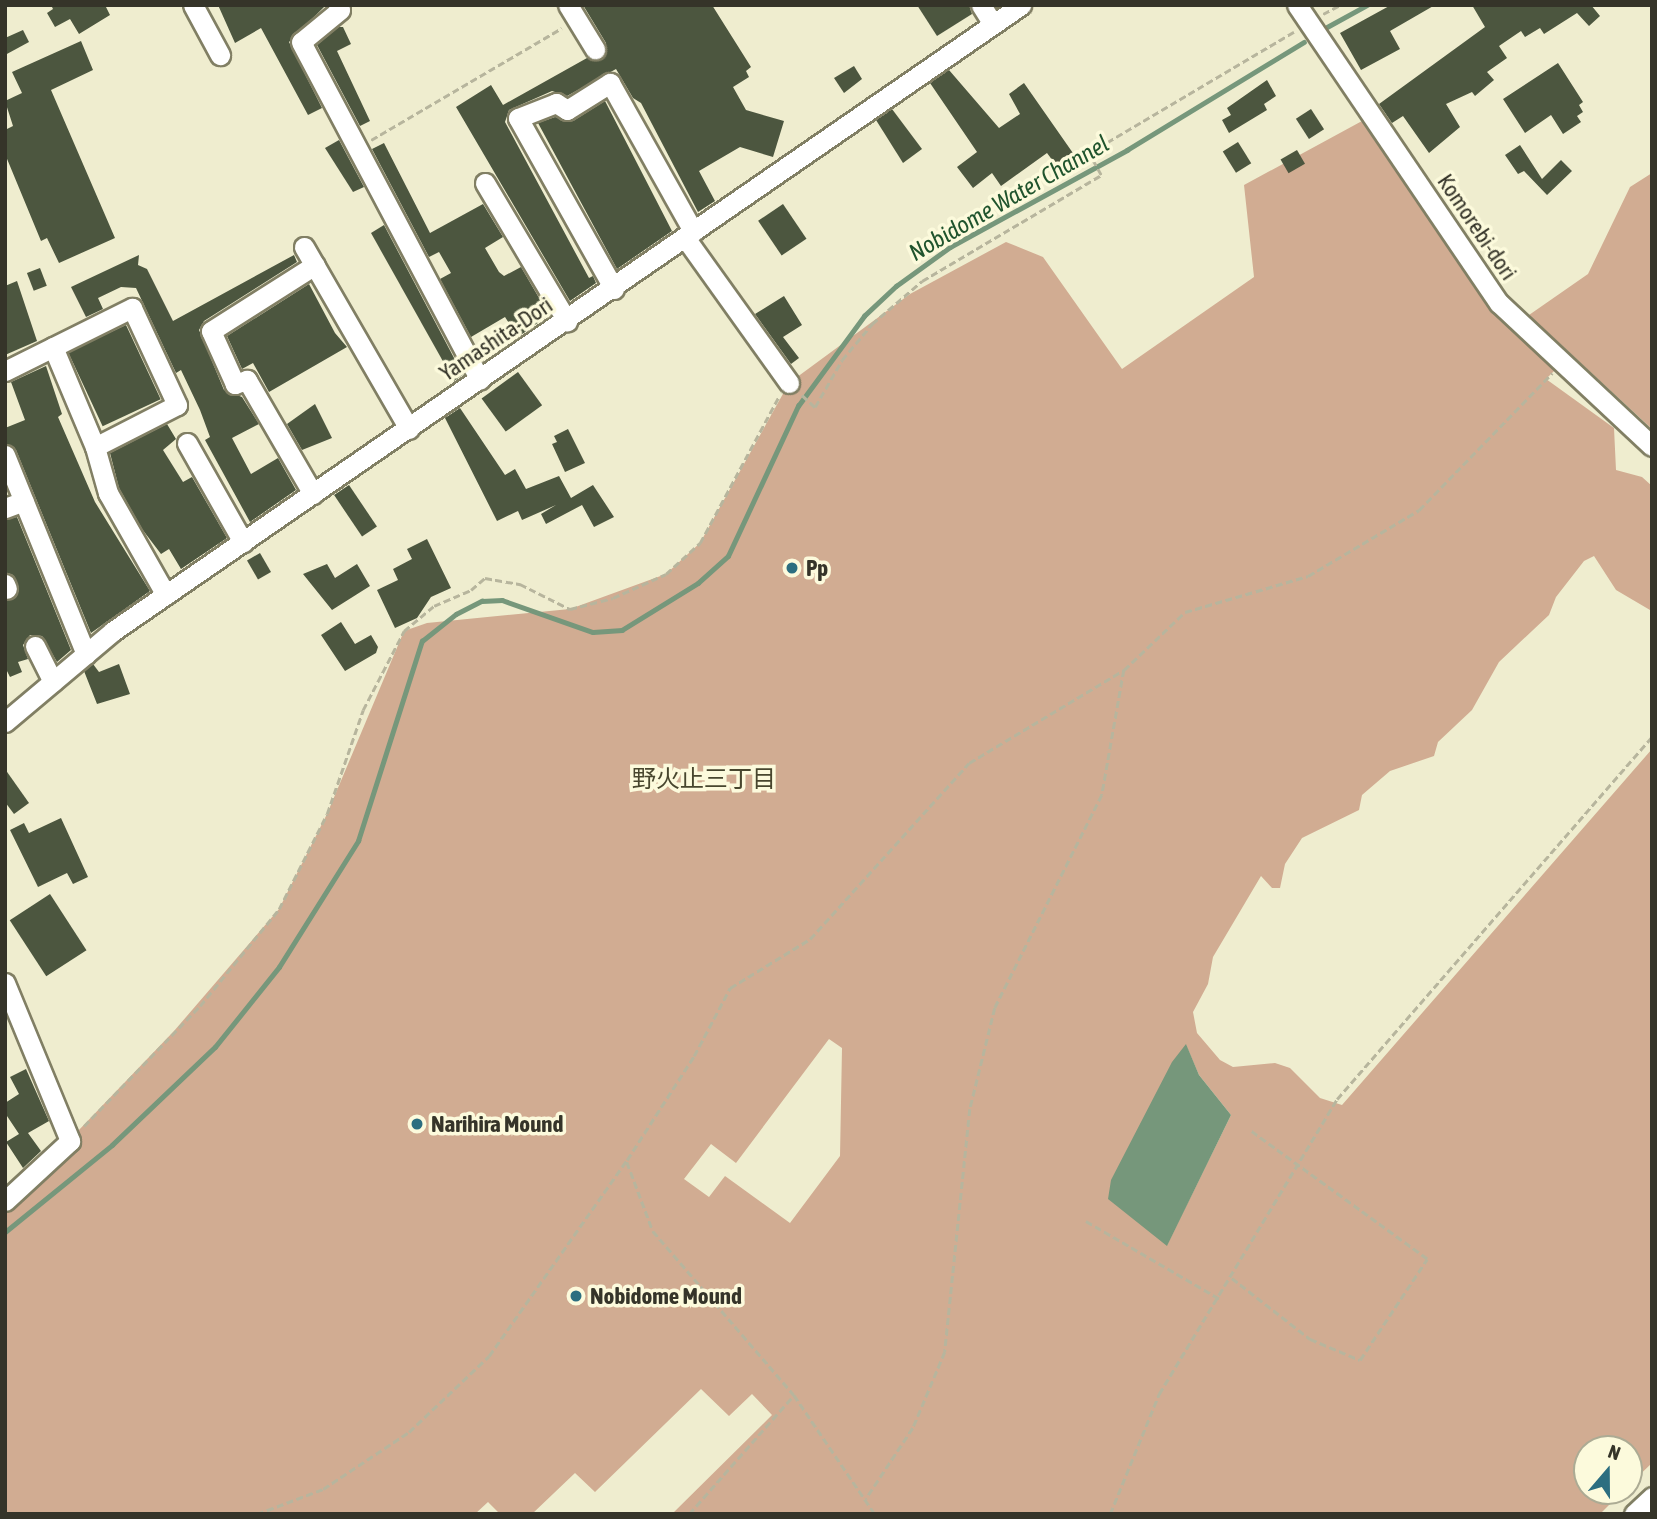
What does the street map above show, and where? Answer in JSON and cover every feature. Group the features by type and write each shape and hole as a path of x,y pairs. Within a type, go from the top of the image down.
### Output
{"street":[{"path":"192,5 220,55"},
{"path":"338,5 340,9 301,42 480,380"},
{"path":"981,5 993,24"},
{"name":"Yamashita-Dori","path":"5,722 86,654 166,595 614,289 1021,5"},
{"path":"573,12 595,49"},
{"name":"Komorebi-dori","path":"1306,12 1499,303 1652,446"},
{"path":"614,289 518,118 556,103 568,110 610,83 690,235 789,383"},
{"path":"485,183 567,321"},
{"path":"304,247 409,429"},
{"path":"313,494 247,380 235,384 211,331 315,265"},
{"path":"5,370 132,308 177,405 95,447"},
{"path":"53,347 95,447 108,493 166,595"},
{"path":"187,443 243,542"},
{"path":"5,455 14,504 86,654"},
{"path":"35,646 53,682"},
{"path":"5,983 70,1141 5,1201"},
{"path":"1634,1514 1652,1497"}],"path":[{"path":"356,147 573,12"},
{"path":"815,407 842,360 872,324 922,281 1101,175 1090,153 1306,12"},
{"path":"257,1514 323,1489 366,1461 409,1432 479,1366 627,1160 694,1056 730,988 810,939 969,763 1124,670 1185,612 1308,576 1419,510 1562,362"},
{"path":"70,1141 200,1006 279,909 327,814 363,710 404,631 433,606 471,590 485,578 520,584 570,609 613,598 666,574 700,543 745,454 789,383"},
{"path":"866,1499 913,1428 945,1352 970,1109 995,1007 1102,795 1124,670"},
{"path":"1110,1514 1159,1394 1220,1299 1337,1098 1652,736"},
{"path":"1232,1278 1310,1339 1360,1360 1427,1259 1251,1131"},
{"path":"627,1160 653,1231 794,1395 875,1514"},
{"path":"1086,1221 1220,1299"},
{"path":"689,1514 794,1395"}],"shaded area":[{"path":"1362,121 1506,320 1557,368 1546,379 1614,428 1616,470 1642,477 1652,486 1652,616 1650,610 1616,590 1594,556 1584,561 1556,597 1549,615 1499,662 1472,710 1438,742 1434,756 1390,771 1362,795 1359,810 1302,838 1285,864 1280,888 1272,888 1261,876 1213,957 1208,984 1193,1012 1197,1033 1220,1060 1233,1067 1275,1063 1290,1068 1320,1098 1342,1105 1652,749 1652,1463 1643,1472 1643,1435 1573,1435 1573,1505 1609,1505 1600,1514 672,1514 772,1415 752,1394 729,1416 701,1389 595,1492 575,1473 532,1514 500,1514 488,1502 475,1514 5,1514 5,1207 174,1031 279,909 327,814 404,631 427,623 570,609 666,574 700,543 789,383 910,294 1006,242 1043,257 1122,369 1254,277 1244,185","holes":["829,1039 842,1048 840,1156 790,1223 725,1176 709,1197 684,1179 711,1144 736,1163","1186,1045 1199,1075 1231,1115 1167,1245"]},
{"path":"1652,173 1652,429 1529,315 1588,274 1630,187"},
{"path":"1186,1044 1199,1075 1231,1115 1167,1246 1108,1199 1111,1180 1172,1062"}],"building":[{"path":"51,5 105,5 110,15 79,34 70,19 55,27 47,13 53,9"},
{"path":"218,5 326,5 289,42 322,108 308,115 261,28 235,43"},
{"path":"583,5 712,5 751,67 746,71 749,77 733,87 746,110 784,121 773,157 740,147 699,171 715,201 698,212 641,103 633,98 616,69 567,96 552,91 509,110 505,122 589,278 593,276 596,283 570,301 456,107 491,85 503,105 587,58 602,59 606,43"},
{"path":"917,5 969,5 972,14 937,36"},
{"path":"1391,5 1435,5 1390,31 1400,49 1361,70 1340,33"},
{"path":"1472,5 1591,5 1600,16 1589,26 1577,13 1544,34 1540,28 1525,37 1521,31 1499,46 1507,58 1487,72 1494,80 1475,96 1472,92 1446,104 1460,127 1429,153 1403,116 1392,123 1379,104 1485,27"},
{"path":"338,27 343,27 351,44 337,51 370,121 360,126 317,45"},
{"path":"23,30 29,42 5,55 5,38"},
{"path":"81,41 93,70 51,90 115,238 59,263 47,238 41,241 5,154 5,130 13,126 5,101 22,93 12,72"},
{"path":"1558,63 1583,102 1579,105 1583,112 1577,116 1581,122 1563,134 1551,115 1525,133 1503,99"},
{"path":"854,66 862,79 844,93 834,78"},
{"path":"949,70 999,128 1020,114 1009,94 1024,83 1075,156 1056,165 1047,153 1001,186 992,173 973,188 957,167 977,152 930,83"},
{"path":"1267,80 1276,96 1264,104 1267,110 1229,133 1222,120 1231,115 1227,108"},
{"path":"605,101 672,231 617,269 538,123 555,117 573,121"},
{"path":"892,109 922,149 903,163 876,120"},
{"path":"1311,109 1324,129 1309,139 1296,119"},
{"path":"339,140 364,187 353,192 325,148"},
{"path":"1238,142 1251,163 1236,173 1223,152"},
{"path":"384,143 430,233 483,204 503,237 485,248 499,272 504,276 521,267 549,315 518,337 505,317 471,337 440,279 451,273 439,252 429,257 372,149"},
{"path":"1520,145 1542,179 1561,160 1572,171 1547,195 1524,171 1518,174 1505,155"},
{"path":"1297,150 1305,164 1289,173 1281,160"},
{"path":"783,204 806,239 782,256 758,221"},
{"path":"384,225 463,375 454,381 371,233"},
{"path":"139,255 138,265 147,269 173,321 294,255 297,262 204,321 199,330 224,390 242,397 259,424 232,438 251,474 278,458 296,490 250,522 205,440 210,437 181,370 176,373 136,288 121,287 98,298 103,309 86,317 71,287"},
{"path":"40,268 47,286 34,291 27,273"},
{"path":"17,281 37,341 5,355 5,286"},
{"path":"309,284 335,333 347,347 269,392 253,363 242,369 227,336"},
{"path":"784,296 802,325 783,337 799,358 791,364 755,314"},
{"path":"126,325 161,399 103,426 68,352"},
{"path":"46,366 62,414 58,417 95,502 150,591 91,633 16,450 5,443 5,428 25,420 11,382"},
{"path":"518,372 542,405 506,432 482,398"},
{"path":"315,404 332,438 302,450 287,424"},
{"path":"460,408 505,475 515,469 526,489 559,476 571,498 593,485 614,517 594,527 582,505 546,524 541,514 556,505 522,520 518,511 497,521 445,418"},
{"path":"167,424 176,439 163,450 183,482 192,477 227,538 181,569 169,549 161,554 142,529 119,488 110,453"},
{"path":"568,429 585,463 565,472 552,444 557,442 554,436"},
{"path":"349,485 377,526 362,537 334,495"},
{"path":"17,517 71,650 57,662 42,636 30,635 23,645 28,659 18,662 22,672 10,677 5,667 5,601 16,597 19,590 13,575 5,572 5,520"},
{"path":"427,539 451,588 431,597 417,618 395,628 377,590 398,580 393,569 412,559 407,549"},
{"path":"260,553 271,572 258,580 247,560"},
{"path":"327,564 335,578 357,564 370,586 332,610 303,574"},
{"path":"341,622 355,644 371,635 378,647 376,653 345,671 321,635"},
{"path":"93,664 99,672 119,664 130,694 97,704 84,671"},
{"path":"5,769 29,803 14,814 5,802"},
{"path":"61,818 88,877 73,884 67,873 38,887 10,830 24,823 29,833"},
{"path":"50,894 86,950 46,976 10,920"},
{"path":"26,1069 49,1121 28,1133 41,1151 23,1168 6,1142 19,1134 5,1113 5,1103 19,1094 10,1077"}],"waterway":[{"name":"Nobidome Water Channel","path":"1327,27 1367,5"},
{"name":"Nobidome Water Channel","path":"5,1232 112,1145 215,1047 279,967 358,841 422,641 456,614 482,601 502,600 593,632 622,630 698,583 728,556 798,406 864,316 896,286 950,247 1127,150 1304,42"}],"place":[{"name":"Pp","path":"792,568"},
{"name":"Narihira Mound","path":"417,1124"},
{"name":"Nobidome Mound","path":"576,1296"}],"district":[{"name":"野火止三丁目","path":"704,779"}]}
